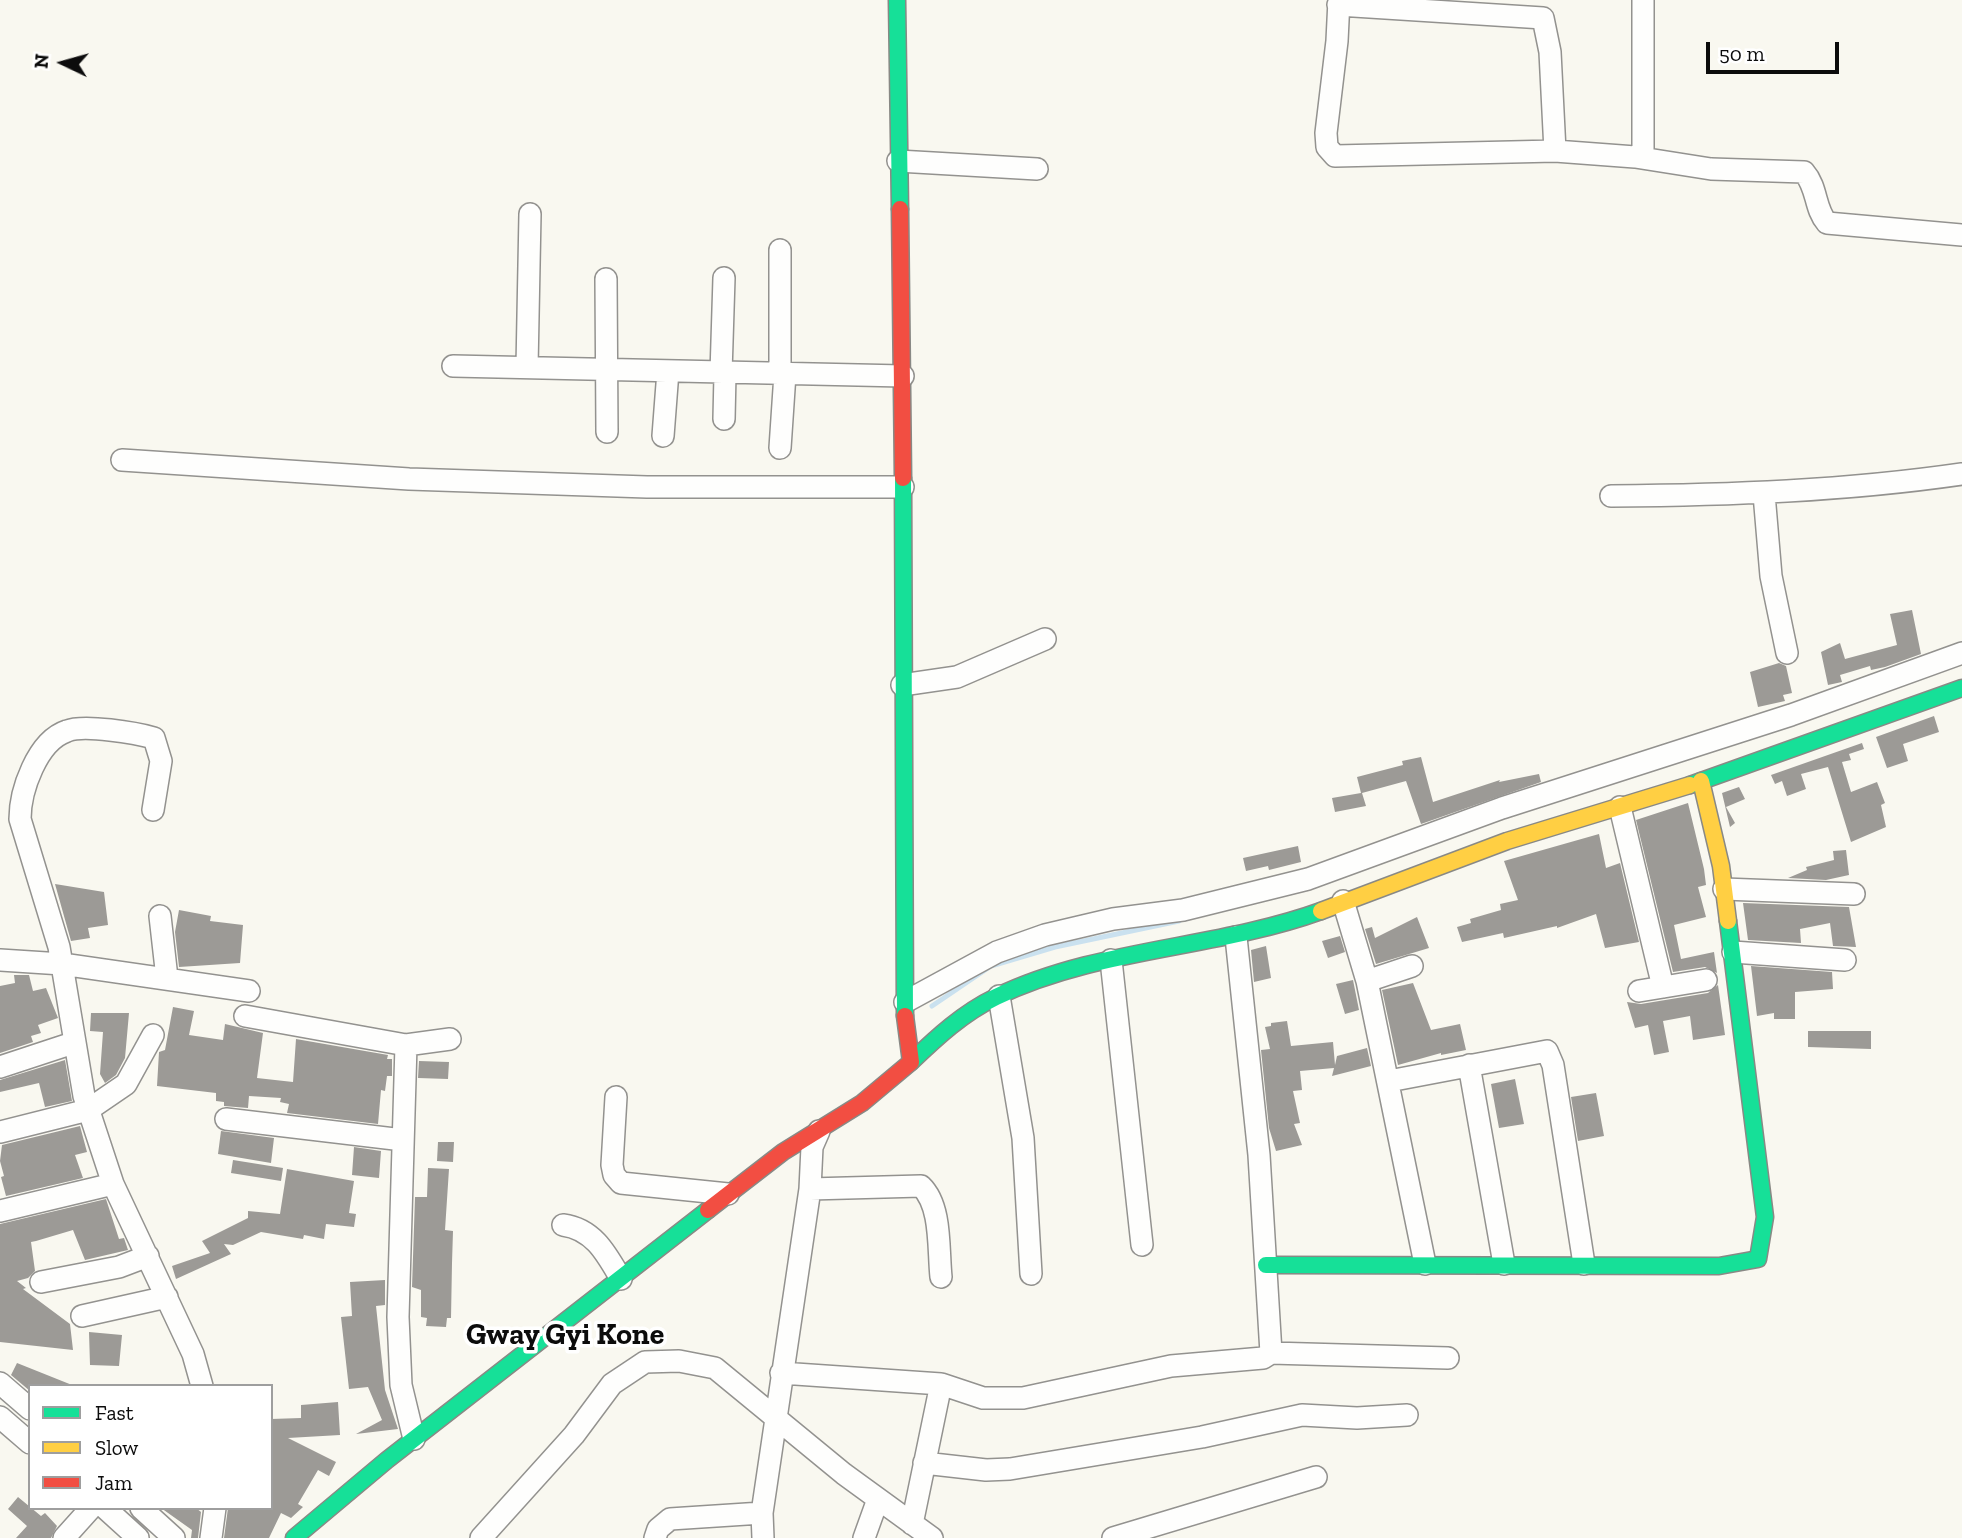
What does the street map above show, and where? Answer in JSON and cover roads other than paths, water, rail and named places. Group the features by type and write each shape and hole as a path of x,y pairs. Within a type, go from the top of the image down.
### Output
{"street":[{"path":"897,0 903,487 905,1037 911,1062"},
{"path":"1643,0 1643,158"},
{"path":"1555,151 1550,52 1543,18 1338,3 1326,134 1327,147 1335,156 1555,151 1643,158 1712,169 1804,172 1814,183 1820,215 1827,223 1962,235"},
{"path":"898,160 1037,169"},
{"path":"527,367 530,214"},
{"path":"780,250 783,374 780,447"},
{"path":"724,278 724,419"},
{"path":"606,279 609,369 607,432"},
{"path":"453,366 902,376"},
{"path":"663,436 668,371"},
{"path":"122,460 409,480 647,487 903,487"},
{"path":"1611,496 1764,494 1902,483 1962,474"},
{"path":"1764,494 1770,576 1787,653"},
{"path":"902,685 957,677 1045,639"},
{"path":"905,1002 997,952 1045,934 1113,919 1184,910 1308,878 1502,808 1791,715 1962,653"},
{"path":"295,1538 414,1439 727,1194 783,1152 862,1103 911,1062 928,1042 999,996 1066,971 1236,937 1509,841 1701,781 1962,688"},
{"path":"153,810 161,761 154,738 67,731 52,741 34,767 20,800 20,819 62,964 73,1043 88,1110 113,1184 193,1354 201,1384"},
{"path":"1266,1265 1719,1266 1758,1259 1765,1217 1724,890 1701,781"},
{"path":"1620,807 1663,987"},
{"path":"1724,890 1854,894"},
{"path":"1343,901 1367,981 1425,1264"},
{"path":"160,916 167,978"},
{"path":"1236,937 1259,1155 1271,1353"},
{"path":"1733,952 1845,960"},
{"path":"0,960 62,964 248,991"},
{"path":"1111,960 1142,1245"},
{"path":"1367,981 1412,966"},
{"path":"1639,991 1706,980"},
{"path":"999,996 1023,1138 1031,1274"},
{"path":"245,1016 406,1045 450,1040"},
{"path":"0,1132 88,1110 126,1084 153,1035"},
{"path":"0,1067 73,1043"},
{"path":"406,1045 398,1317 401,1385 414,1439"},
{"path":"1389,1081 1548,1051 1553,1065 1584,1264"},
{"path":"1469,1065 1504,1264"},
{"path":"616,1097 612,1165 614,1175 621,1183 727,1194"},
{"path":"226,1119 403,1140"},
{"path":"764,1538 762,1513 810,1189 812,1147 819,1131"},
{"path":"0,1211 113,1184"},
{"path":"810,1189 921,1186 928,1192 935,1215 941,1277"},
{"path":"563,1225 589,1235 603,1248 621,1279"},
{"path":"41,1282 119,1267 148,1256"},
{"path":"82,1316 167,1297"},
{"path":"781,1373 941,1384 983,1398 1023,1398 1154,1369 1263,1358 1271,1353 1448,1358"},
{"path":"481,1538 574,1435 612,1384 645,1362 679,1361 715,1368 878,1499 932,1538"},
{"path":"0,1383 28,1407"},
{"path":"912,1524 941,1384"},
{"path":"925,1463 986,1470 1010,1469 1202,1437 1302,1415 1357,1418 1407,1415"},
{"path":"0,1417 28,1441"},
{"path":"1113,1538 1208,1507 1316,1477"},
{"path":"864,1538 878,1499"},
{"path":"64,1538 89,1510"},
{"path":"107,1510 138,1538"},
{"path":"143,1510 174,1538"},
{"path":"211,1538 215,1510"},
{"path":"655,1538 658,1529 670,1519 762,1513"}],"waterway":[{"path":"932,1006 991,966 1055,947 1179,921"}],"district":[{"name":"Gway Gyi Kone","path":"565,1335"}]}
